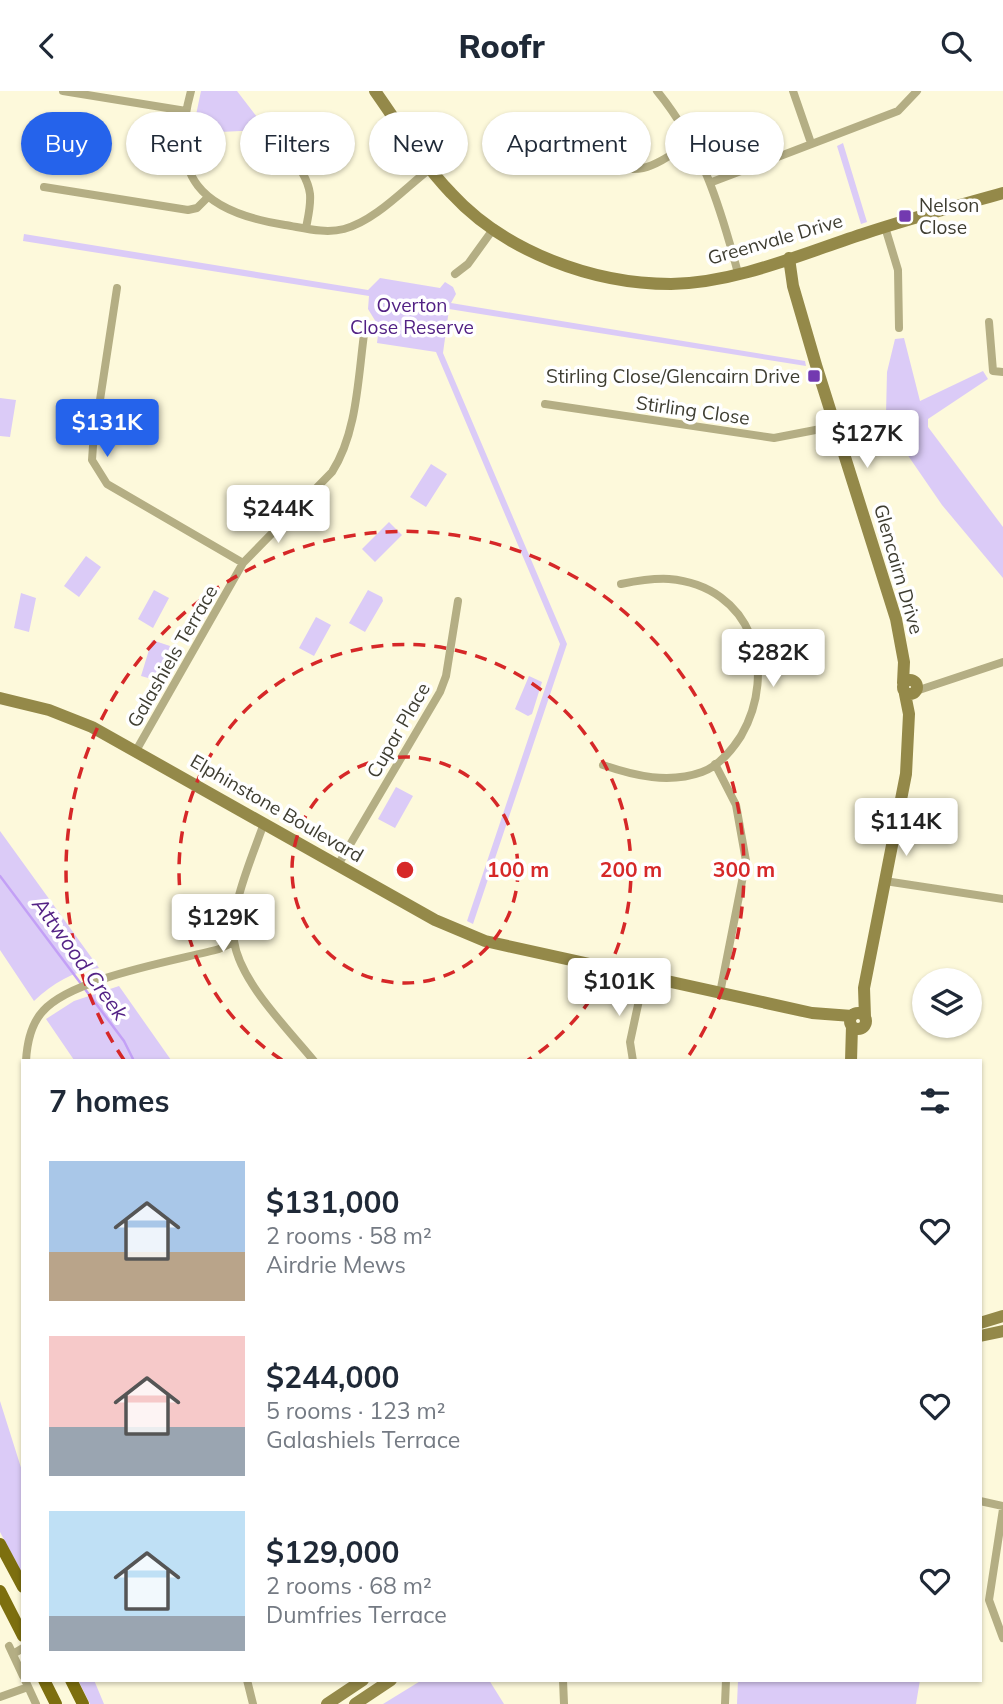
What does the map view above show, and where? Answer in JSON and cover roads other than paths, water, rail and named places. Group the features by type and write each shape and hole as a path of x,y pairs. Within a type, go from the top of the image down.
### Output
{"main road":[{"path":"0,1544 21,1583"},
{"path":"0,1591 21,1632"},
{"path":"45,1682 56,1704"},
{"path":"72,1682 83,1704"}],"street":[{"path":"63,91 186,111"},
{"path":"191,91 182,132 184,157 196,182 208,197 237,215 329,231 352,227 422,175"},
{"name":"Greenvale Drive","path":"375,91 390,112"},
{"path":"657,91 671,112"},
{"path":"793,91 811,143"},
{"path":"712,182 898,111 917,91"},
{"path":"303,175 307,181 310,201 306,228"},
{"name":"Greenvale Drive","path":"436,175 452,195 494,228 551,260 610,278 673,284 738,273 1003,193"},
{"path":"708,175 738,273"},
{"path":"44,187 188,210 197,208 208,197"},
{"path":"885,227 898,270 899,328"},
{"path":"455,274 468,264 494,228"},
{"name":"Glencairn Drive","path":"785,260 895,619 911,687 906,774 856,1021 852,1056"},
{"path":"117,288 93,446 92,460 96,470 117,492 243,563"},
{"path":"989,322 993,371 1003,372"},
{"name":"Galashiels Terrace","path":"136,750 243,563 332,472 341,459 348,436 365,327"},
{"name":"Stirling Close","path":"545,404 774,438 836,426"},
{"path":"603,765 639,777 675,778 704,772 732,750 750,719 759,685 755,643 738,613 708,590 670,579 621,584"},
{"name":"Cupar Place","path":"338,865 440,692 446,676 458,601"},
{"path":"911,687 1003,662"},
{"name":"Elphinstone Boulevard","path":"0,698 75,720 136,750 435,920 485,941 856,1021"},
{"path":"715,764 736,805 746,861 720,993"},
{"path":"264,823 235,917 234,942 259,994 312,1059"},
{"path":"885,881 1003,899"},
{"path":"26,1059 32,1029 42,1011 75,988 219,949 234,942"},
{"path":"633,1059 630,1042 645,977"},
{"path":"982,1322 1003,1316"},
{"path":"982,1336 1003,1331"},
{"path":"982,1502 1003,1508 989,1600 1003,1638"},
{"path":"21,1648 11,1650 21,1672"},
{"path":"0,1697 23,1682"},
{"path":"25,1682 36,1704"},
{"path":"248,1682 253,1704"},
{"path":"327,1704 360,1682"},
{"path":"355,1704 388,1682"},
{"path":"563,1682 564,1704"},
{"path":"725,1704 726,1682"}],"waterway":[{"name":"Attwood Creek","path":"0,876 124,1041 133,1059"}],"place":[{"name":"Nelson Close","path":"905,216"},
{"name":"Stirling Close/Glencairn Drive","path":"814,376"}],"park label":[{"name":"Overton Close Reserve","path":"412,316"}]}
